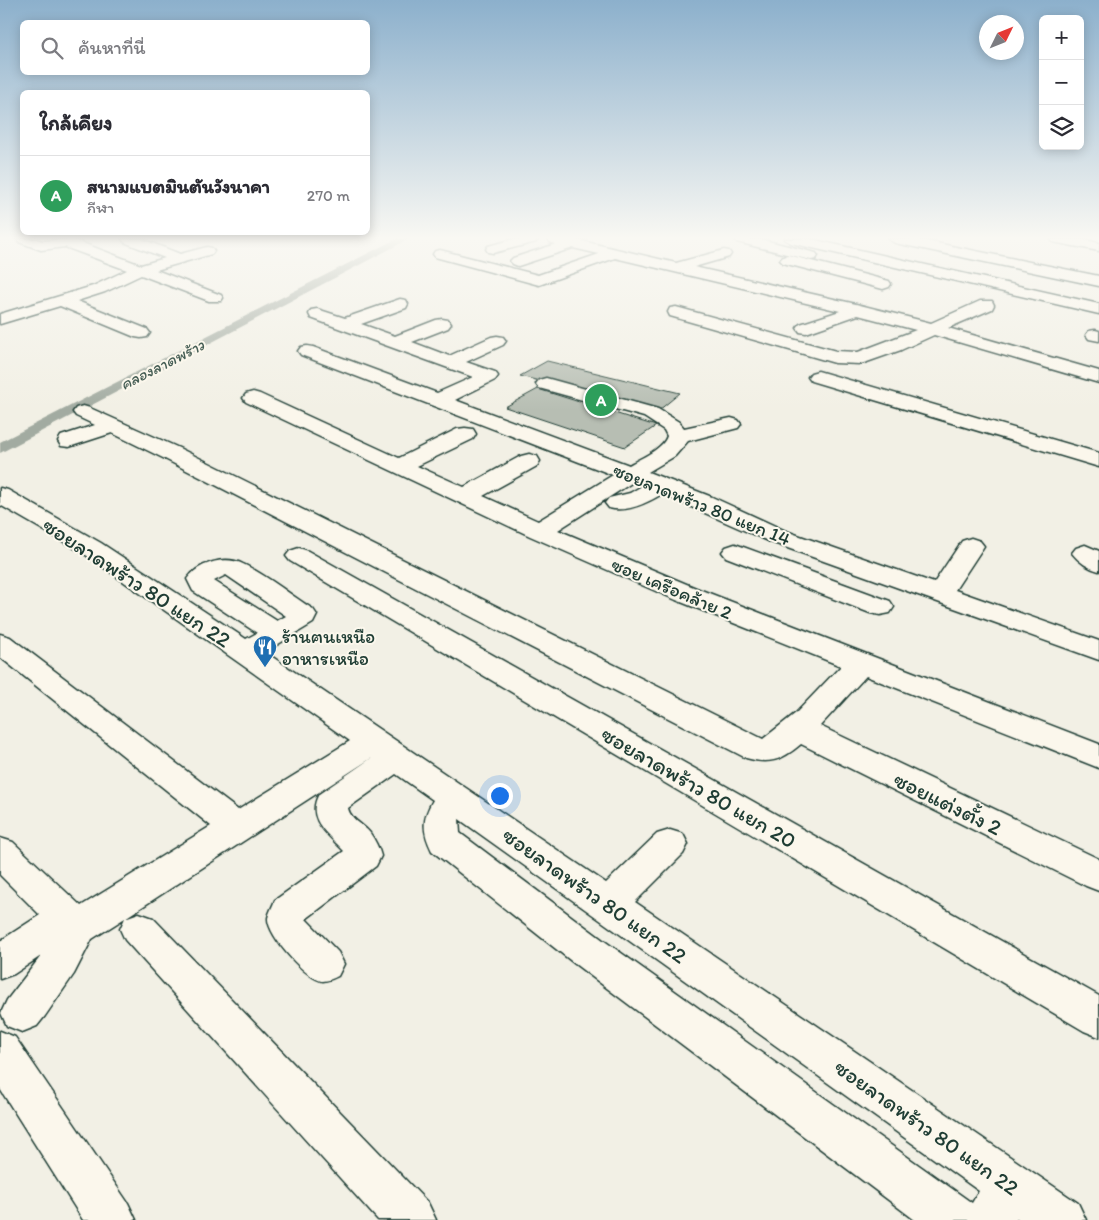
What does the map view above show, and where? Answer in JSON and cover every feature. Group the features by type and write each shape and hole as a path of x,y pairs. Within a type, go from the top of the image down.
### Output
{"street":[{"path":"0,319 79,296"},
{"path":"209,296 215,298"},
{"path":"800,296 931,328 1099,377"},
{"path":"1042,296 1099,309"},
{"path":"62,301 140,333"},
{"path":"346,324 400,304"},
{"path":"676,312 835,357 860,358 895,346 986,304"},
{"path":"806,328 815,323 836,320 856,309"},
{"path":"317,314 488,376 436,401"},
{"path":"397,342 442,324"},
{"path":"450,362 497,341"},
{"name":"ซอยลาดพร้าว 80 แยก 14","path":"307,351 661,485 777,536 939,595 1097,646"},
{"path":"818,377 1099,460"},
{"path":"539,530 627,472 667,451 677,441 678,436 672,426 651,413 546,384"},
{"name":"ซอย เครือคล้าย 2","path":"253,398 539,530 686,594 1099,756"},
{"path":"880,418 900,402"},
{"path":"83,412 171,453 757,750 765,752 772,749 798,729 861,663"},
{"path":"678,436 731,424"},
{"path":"69,441 114,426"},
{"path":"400,466 465,434"},
{"path":"590,444 622,459 627,472"},
{"path":"465,496 529,461"},
{"path":"617,503 638,498 661,485"},
{"name":"ซอยลาดพร้าว 80 แยก 22","path":"0,495 92,548 609,904 1000,1202 1061,1220"},
{"path":"939,595 971,546"},
{"path":"735,552 880,607"},
{"name":"ซอยลาดพร้าว 80 แยก 20","path":"299,556 1099,1018"},
{"path":"819,584 841,559"},
{"path":"245,652 277,633"},
{"path":"0,643 237,828"},
{"name":"ซอยแต่งตั้ง 2","path":"798,729 1099,876"},
{"path":"0,962 237,828 386,749"},
{"path":"324,964 292,931 287,920 289,911 363,856 362,850 357,843 334,820 330,810 331,804 386,749"},
{"path":"452,796 441,818 440,830 444,841 589,952 955,1220"},
{"path":"609,904 670,844"},
{"path":"0,852 72,923"},
{"path":"22,1013 52,974 66,952 72,923"},
{"path":"139,928 411,1220"},
{"path":"0,1052 111,1220"}],"building":[{"path":"547,361 680,393 658,411 520,376"},
{"path":"538,389 656,426 625,447 505,407"}],"waterway":[{"name":"คลองลาดพร้าว","path":"0,448 294,296"}],"place":[{"name":"สนามแบตมินตันวังนาคา","path":"601,400"},
{"name":"ร้านฅนเหนือ อาหารเหนือ","path":"265,668"}]}
